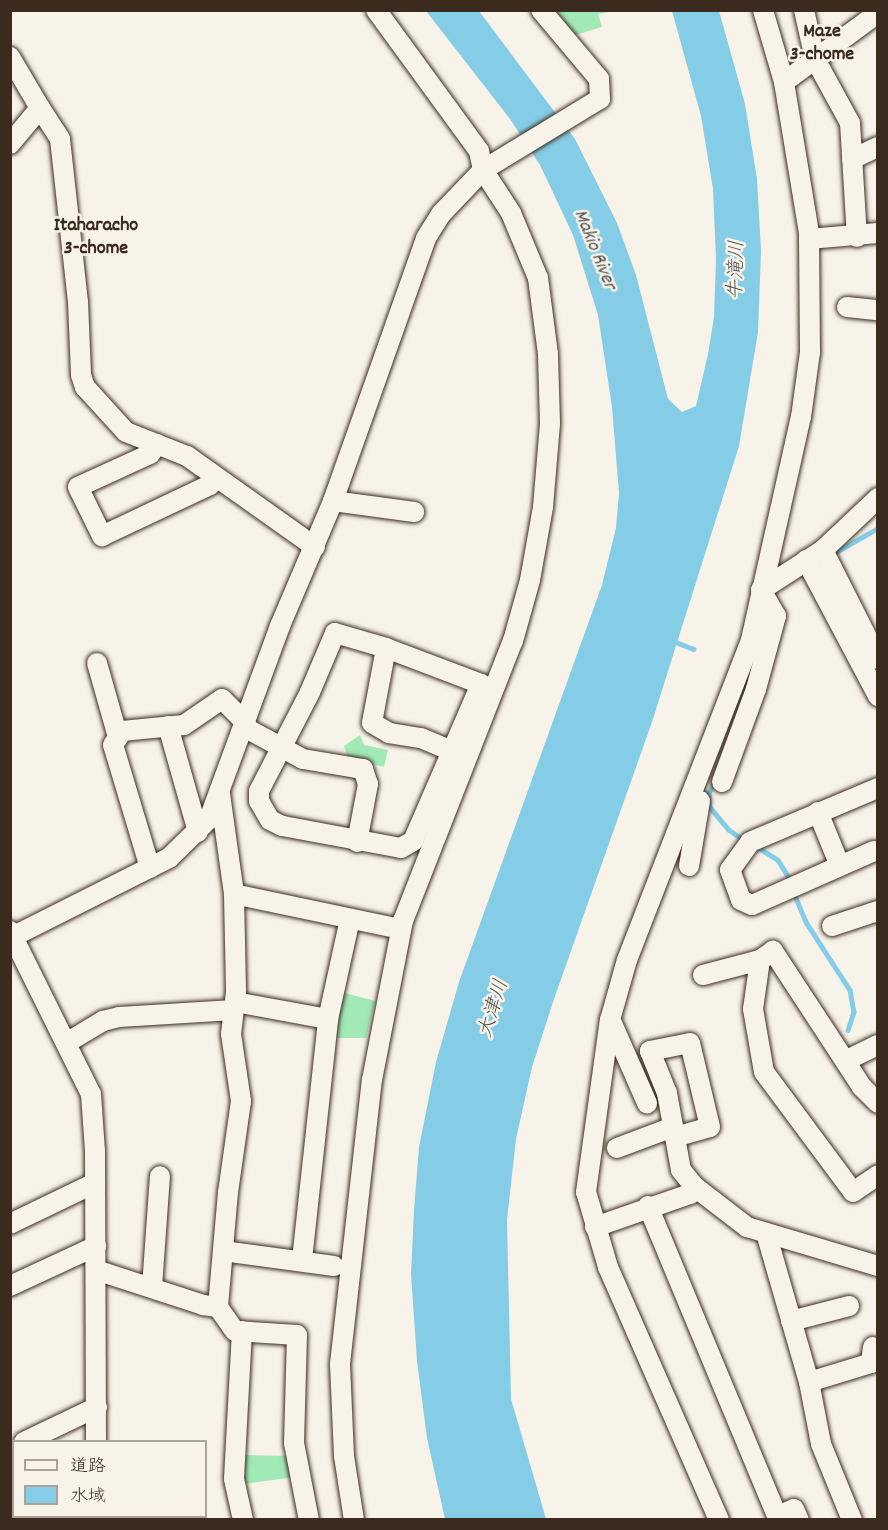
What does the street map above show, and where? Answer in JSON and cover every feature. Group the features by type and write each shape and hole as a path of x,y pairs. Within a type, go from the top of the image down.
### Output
{"street":[{"path":"354,1520 344,1456 340,1364 372,1080 403,921 513,641 530,580 543,507 550,423 548,354 538,278 511,213 479,151 376,10"},
{"path":"96,1440 96,1246 91,1094 68,1042 11,935 169,858 209,819 280,626 333,501 426,238 441,214 489,167 600,99 599,79 541,10"},
{"path":"719,1520 608,1267 586,1192 610,1020 627,960 751,640 806,384 810,352 809,240 784,82 763,10"},
{"path":"804,10 815,59 850,123 857,237"},
{"path":"784,82 874,13"},
{"path":"10,57 60,139 78,302 81,375 85,387 126,432 187,456 315,547"},
{"path":"10,144 40,108"},
{"path":"852,159 877,149"},
{"path":"809,240 857,237 878,233"},
{"path":"848,307 878,310"},
{"path":"157,444 150,454 78,487 102,536 210,485 216,477"},
{"path":"761,590 815,555 878,498"},
{"path":"333,501 414,512"},
{"path":"815,555 839,602 878,696"},
{"path":"722,782 756,689 776,615 761,590"},
{"path":"839,602 878,659"},
{"path":"335,633 386,648 481,684 454,752 412,841 401,848 357,842 282,826 263,812 259,791 282,748 335,633"},
{"path":"386,648 372,723 389,733 421,738 454,752"},
{"path":"97,663 118,737"},
{"path":"150,868 113,745 122,731 184,725 222,699 245,725 303,759 347,764 368,774 357,842"},
{"path":"168,726 198,832"},
{"path":"689,866 691,840 711,767 710,745"},
{"path":"874,851 752,905 741,900 730,870 750,842 878,788"},
{"path":"220,794 234,894 234,1006 231,1034 241,1101 218,1307 235,1331 297,1335 294,1443 309,1520"},
{"path":"818,812 840,866"},
{"path":"234,894 392,927"},
{"path":"832,926 878,911"},
{"path":"302,1260 328,1019 350,919"},
{"path":"703,975 760,960 772,951 847,1060 862,1087 878,1102"},
{"path":"760,960 753,1009 764,1072 853,1192 878,1175"},
{"path":"68,1042 103,1021 119,1017 234,1006 328,1019"},
{"path":"610,1020 647,1103"},
{"path":"847,1060 878,1045"},
{"path":"617,1148 674,1132 681,1170 695,1187 747,1227 799,1239 842,1257 878,1266"},
{"path":"152,1287 160,1176"},
{"path":"10,1224 95,1183"},
{"path":"595,1227 648,1206 690,1194 695,1187"},
{"path":"648,1206 777,1516 794,1509 799,1520"},
{"path":"766,1233 809,1382 821,1444 852,1520"},
{"path":"10,1286 96,1246"},
{"path":"223,1251 334,1266"},
{"path":"96,1270 203,1305 218,1307"},
{"path":"791,1321 849,1306"},
{"path":"242,1331 234,1479 243,1520"},
{"path":"809,1382 871,1363 873,1347"},
{"path":"28,1440 97,1407"}],"green space":[{"path":"556,11 615,11 598,14 602,27 575,35"},
{"path":"360,735 364,745 388,750 384,767 348,758 344,746"},
{"path":"341,992 375,1001 366,1038 336,1038"},
{"path":"243,1455 292,1456 295,1477 243,1484"}],"water":[{"path":"426,11 479,11 575,139 617,223 636,275 668,399 682,412 696,406 708,354 714,317 716,259 713,189 701,116 672,11 719,11 745,104 757,179 761,251 758,332 739,446 652,722 532,1067 516,1139 507,1220 511,1399 546,1519 445,1519 427,1438 417,1361 411,1274 414,1210 419,1147 436,1062 459,982 602,585 616,528 619,493 612,407 598,315 573,235 540,165 510,119"}],"waterway":[{"path":"836,552 878,528"},
{"path":"673,641 694,649"},
{"path":"746,689 752,662"},
{"path":"715,782 709,793 709,806 728,829 744,840"},
{"path":"759,848 778,860 790,879"},
{"path":"793,891 806,922 850,990 854,1012 848,1030"}],"district":[{"name":"Maze 3-chome","path":"822,44"},
{"name":"Itaharacho 3-chome","path":"96,238"}],"water label":[{"name":"Makio River","path":"594,250"},
{"name":"牛滝川","path":"738,270"},
{"name":"大津川","path":"495,1009"}]}
